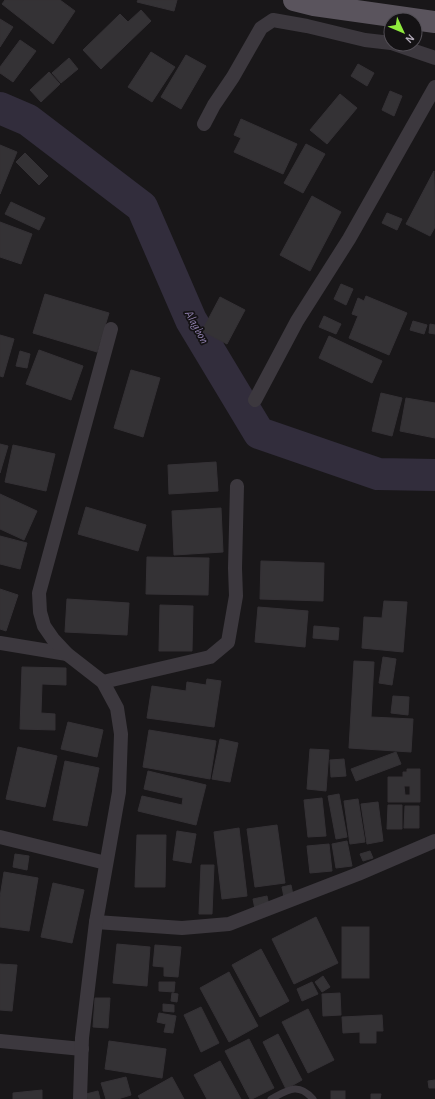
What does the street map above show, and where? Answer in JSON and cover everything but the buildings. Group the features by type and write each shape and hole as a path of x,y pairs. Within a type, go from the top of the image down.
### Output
{"main road":[{"path":"294,0 314,5 435,22"}],"street":[{"path":"204,124 261,28 273,20 383,43"},
{"path":"417,52 435,58"},
{"path":"255,400 297,321 349,239 435,87"},
{"path":"80,1099 82,1048 96,922 119,792 121,734 117,708 103,682 67,654 52,639 44,626 40,612 39,593 111,329"},
{"path":"103,682 210,657 228,642 236,596 235,568 237,486"},
{"path":"0,644 67,654"},
{"path":"0,837 106,863"},
{"path":"96,922 182,928 229,924 323,888 435,841"},
{"path":"0,1041 82,1048"}],"lane":[{"path":"271,1099 295,1088 303,1090 313,1099"}],"waterway":[{"name":"Alagbon","path":"0,108 28,120 142,207 191,320 259,433 378,474 435,475"}]}
